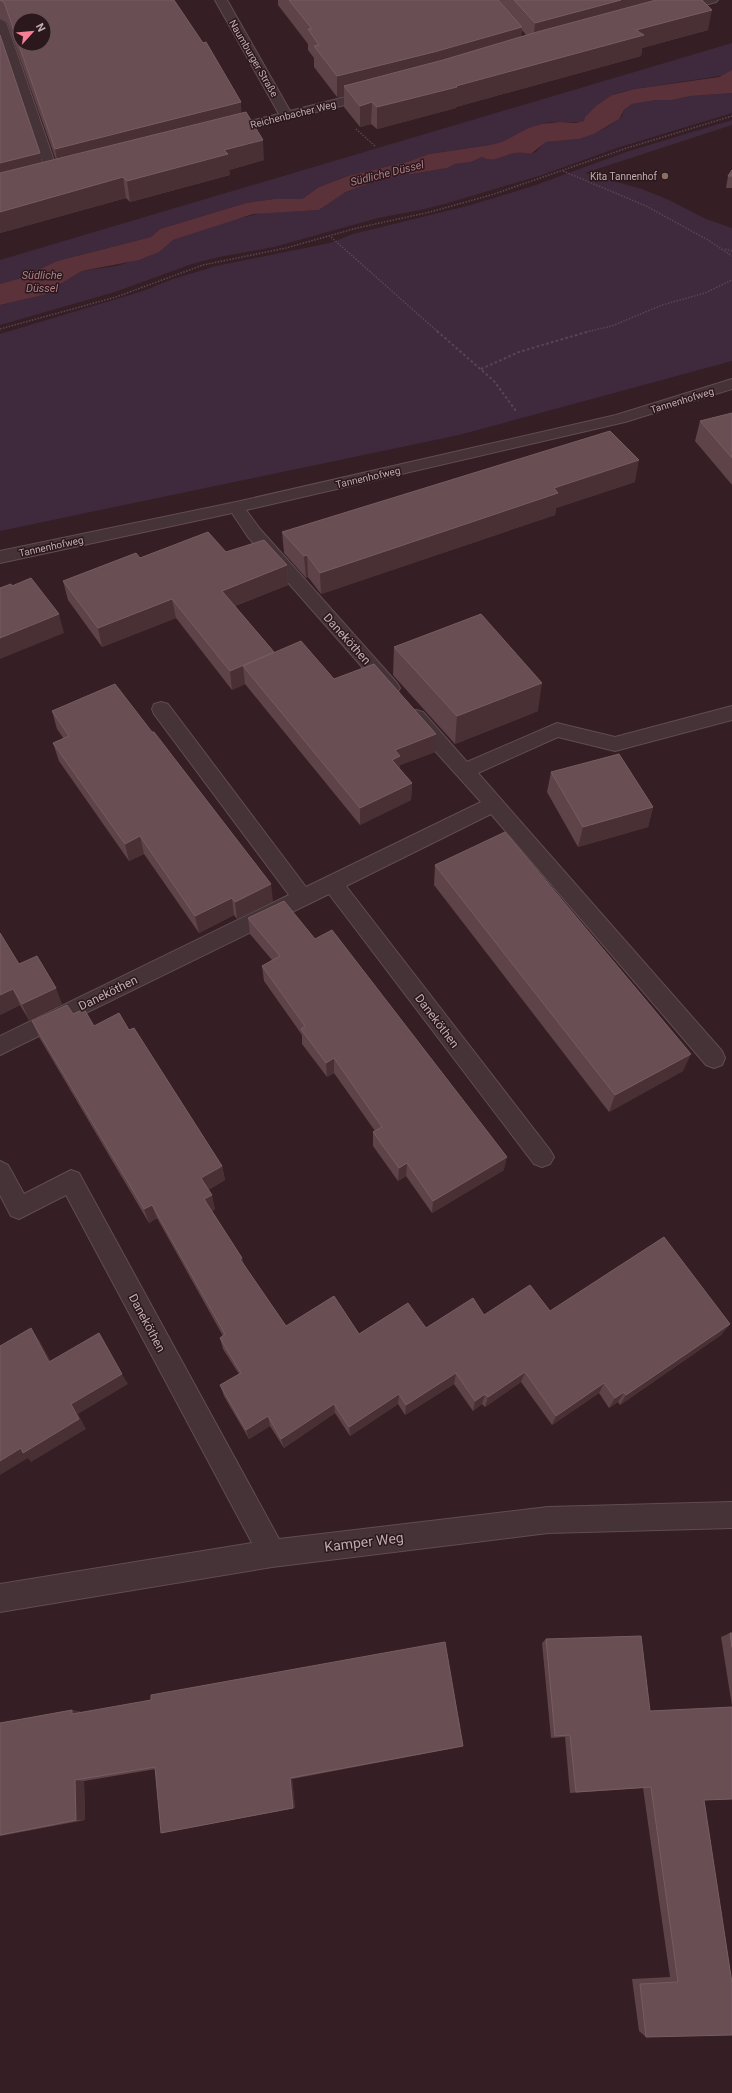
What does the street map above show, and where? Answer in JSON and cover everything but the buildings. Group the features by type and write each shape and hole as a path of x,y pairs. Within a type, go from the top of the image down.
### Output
{"street":[{"name":"Naumburger Straße","path":"221,0 286,115"},
{"path":"667,12 712,0"},
{"path":"0,22 53,175"},
{"name":"Reichenbacher Weg","path":"211,134 387,90"},
{"path":"38,179 68,171"},
{"name":"Tannenhofweg","path":"0,557 236,507 620,419 732,384"},
{"name":"Daneköthen","path":"236,507 254,533 494,804 714,1058"},
{"path":"161,709 303,899"},
{"path":"464,771 557,730 615,744 732,713"},
{"name":"Daneköthen","path":"0,1046 303,899 494,804"},
{"name":"Daneköthen","path":"333,884 542,1157"},
{"name":"Daneköthen","path":"0,1172 19,1208 71,1181 272,1553"},
{"name":"Kamper Weg","path":"0,1598 272,1553 548,1520 732,1515"}],"path":[{"path":"0,329 116,297 203,265 286,248 357,228 438,210 563,171 627,148 732,116"},
{"path":"563,171 623,194 722,248 732,256"},
{"path":"331,236 494,381 536,438"},
{"path":"722,248 732,251"},
{"path":"481,369 519,352 612,326 662,305 706,293 732,280"}],"shaded area":[{"path":"732,43 732,70 726,75 635,89 614,94 597,105 583,122 550,122 528,128 502,142 429,154 410,161 348,176 319,187 302,199 274,199 246,203 160,229 151,237 57,261 21,278 0,284 0,260"},
{"path":"732,93 732,113 617,148 542,175 421,210 378,218 274,247 219,257 192,264 115,292 0,325 0,305 47,294 82,271 116,266 149,256 173,240 223,222 262,213 319,210 346,192 370,183 404,174 413,174 447,168 455,164 471,162 482,157 486,159 495,159 516,153 536,152 545,142 579,139 594,134 622,116 624,110 632,104 656,100 672,100 691,96"},
{"path":"732,120 732,125 585,173 642,189 669,200 706,219 732,228 732,361 459,435 0,531 0,334 143,291 173,279 216,266 330,243 353,234 471,205 533,186 626,152"}],"water":[{"name":"Südliche Düssel","path":"732,70 732,93 691,96 672,100 656,100 632,104 624,110 619,119 594,134 579,139 546,142 532,153 516,153 495,159 486,159 482,157 471,162 455,164 447,168 404,174 370,183 346,192 319,210 253,214 173,240 159,252 139,260 82,271 47,294 0,305 0,284 21,278 57,261 151,237 160,229 246,203 274,199 302,199 319,187 348,176 410,161 429,154 502,142 528,128 542,124 560,122 576,123 584,121 585,117 597,105 612,95 635,89 719,77"}],"place":[{"name":"Kita Tannenhof","path":"665,176"}]}
